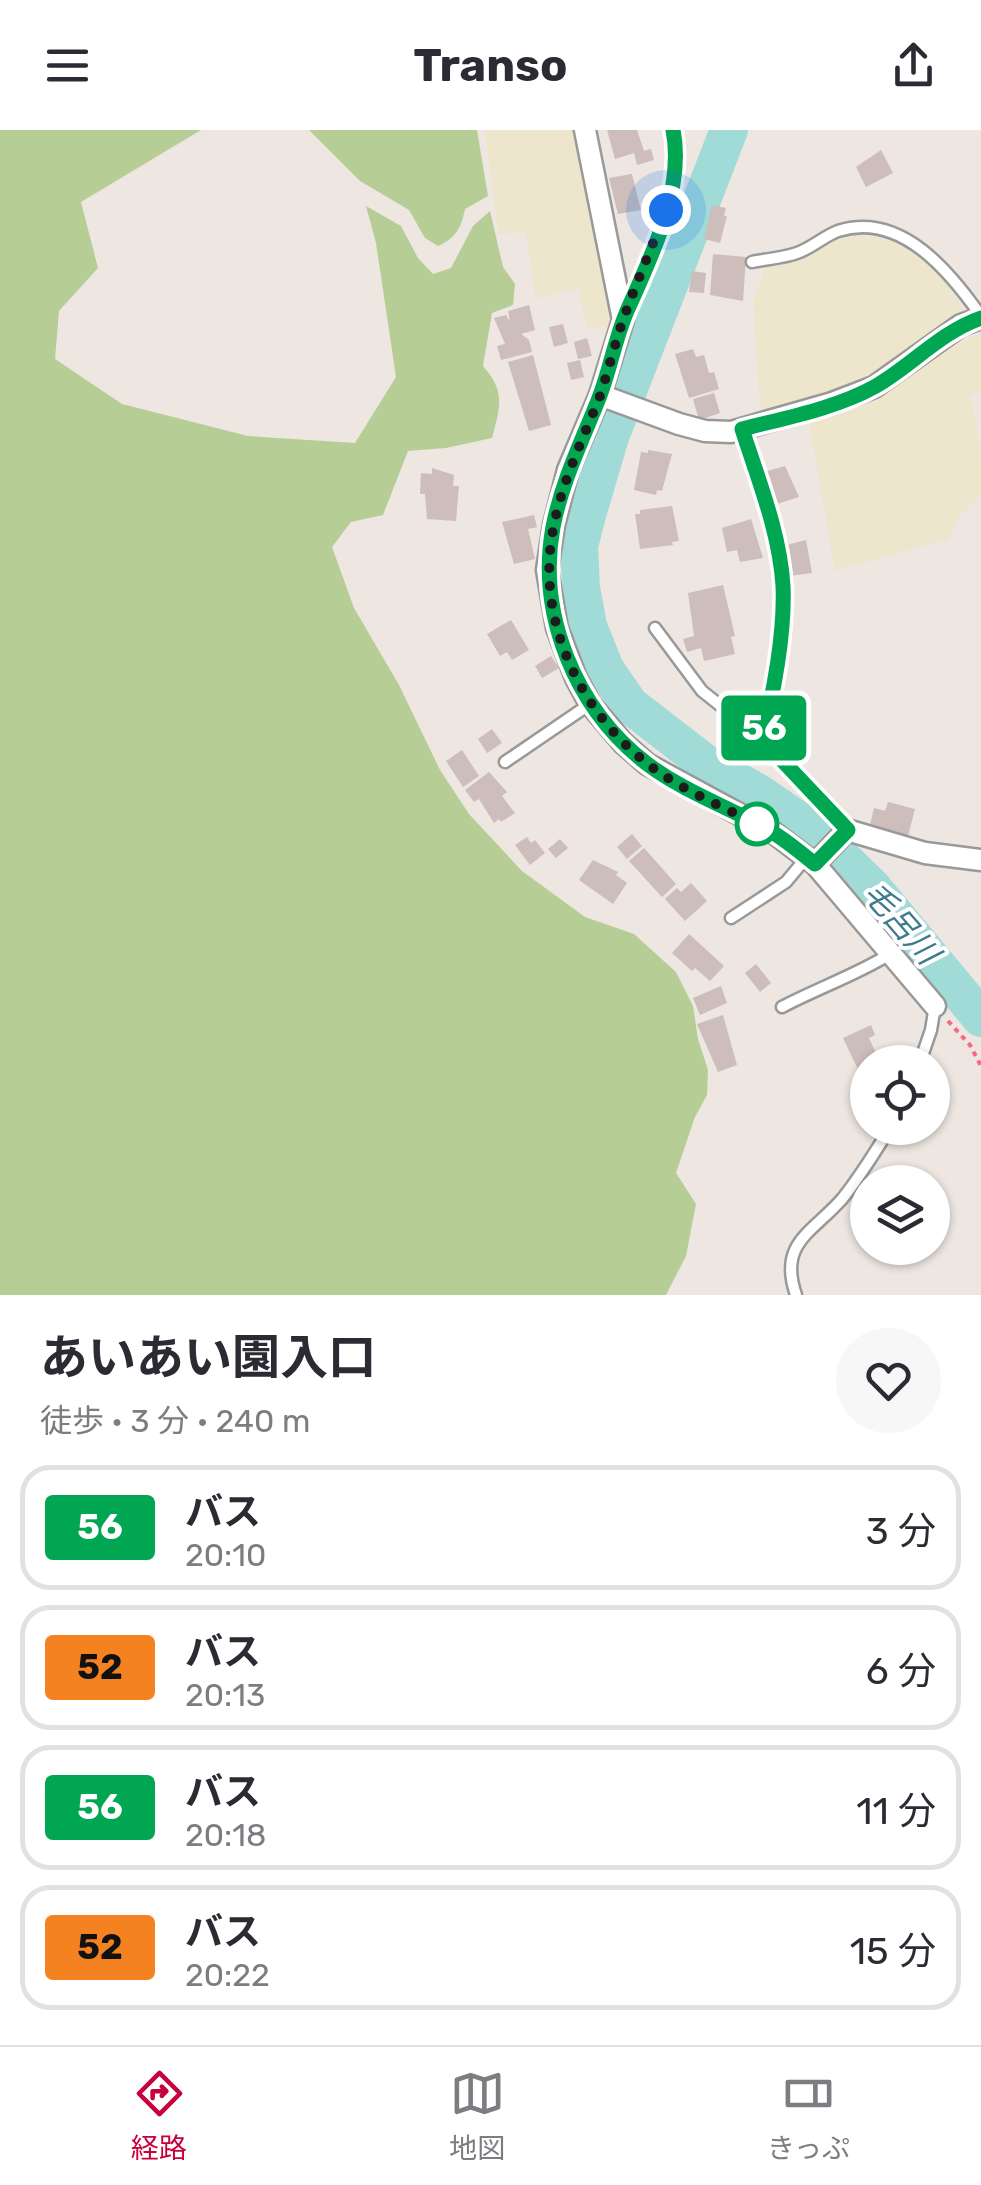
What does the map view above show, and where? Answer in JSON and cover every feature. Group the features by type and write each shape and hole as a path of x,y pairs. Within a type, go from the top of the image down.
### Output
{"street":[{"path":"585,130 623,320 606,397 568,470 548,570 557,628 576,678 590,704 647,764 774,833 814,860 935,1006"},
{"path":"606,397 704,431 742,429 874,387 961,325 981,317"},
{"path":"814,860 846,832 925,853 981,860"}],"lane":[{"path":"623,320 666,210 678,156 673,130"},
{"path":"752,262 798,253 840,230 878,228 910,240 935,260 959,284 981,317"},
{"path":"742,429 773,528 783,586 774,697 761,738"},
{"path":"655,628 702,691 761,738 846,832"},
{"path":"504,762 590,704"},
{"path":"731,918 814,860"},
{"path":"782,1006 862,971 891,953"},
{"path":"925,1045 935,1006"},
{"path":"796,1295 790,1276 796,1244 842,1199 879,1145"}],"path":[{"path":"935,1006 970,1045 981,1066"}],"shaded area":[{"path":"485,130 576,130 612,325 588,330 578,289 536,298 525,231 499,235"},
{"path":"862,235 892,241 914,253 938,272 966,313 931,331 873,375 848,388 761,414 753,302 765,268 835,240"},
{"path":"981,333 981,392 970,395 981,450 981,496 958,517 948,539 835,571 809,422 875,398 938,353"}],"green space":[{"path":"0,130 201,130 81,202 98,268 59,311 55,359 122,404 248,436 355,443 396,377 376,243 366,206 401,226 418,258 433,274 451,268 473,226 490,211 503,267 515,284 513,305 492,313 483,366 495,384 499,400 492,438 408,451 383,515 351,522 332,547 354,608 399,685 440,770 469,814 522,871 585,917 634,934 676,972 693,1006 708,1070 707,1095 695,1117 676,1173 696,1204 686,1256 666,1295 0,1295"},
{"path":"309,130 477,130 488,196 465,209 457,232 438,246 425,238 409,210 360,181"}],"building":[{"path":"607,130 637,130 644,151 651,149 654,160 637,165 634,153 615,159"},
{"path":"881,150 893,173 866,187 856,167"},
{"path":"632,174 641,210 618,214 609,178"},
{"path":"712,205 726,208 720,243 704,239"},
{"path":"713,254 746,257 743,301 710,295"},
{"path":"692,271 706,273 704,293 689,292"},
{"path":"529,305 535,330 521,334 529,340 532,352 501,360 497,346 505,344 494,318 506,315 510,322 508,311"},
{"path":"563,324 568,343 554,347 549,327"},
{"path":"587,338 592,356 578,359 574,342"},
{"path":"693,349 696,357 704,355 719,389 689,398 675,354"},
{"path":"533,355 551,425 529,431 508,362"},
{"path":"580,360 584,377 571,380 567,363"},
{"path":"714,393 720,413 699,420 693,399"},
{"path":"641,452 672,454 662,491 657,490 656,495 634,490"},
{"path":"785,466 799,497 774,505 764,472"},
{"path":"432,468 454,475 453,486 459,486 456,521 427,519 425,494 420,494 421,473 432,474"},
{"path":"672,506 679,541 640,549 635,514"},
{"path":"534,515 537,527 528,529 535,559 514,564 502,522"},
{"path":"751,519 763,558 740,562 737,550 727,552 722,528"},
{"path":"806,540 812,573 789,576 783,555 790,553 787,545"},
{"path":"723,585 735,636 731,637 735,654 704,661 701,648 687,652 683,639 694,636 688,593"},
{"path":"511,620 529,650 512,660 507,652 500,656 487,634"},
{"path":"551,656 559,668 542,678 535,666"},
{"path":"743,697 760,708 752,719 736,708"},
{"path":"492,729 502,743 487,753 478,739"},
{"path":"462,750 479,776 463,787 446,761"},
{"path":"489,772 507,792 502,796 515,813 501,822 499,819 494,823 479,799 474,802 465,790"},
{"path":"888,802 915,809 908,836 869,829 874,808 885,811"},
{"path":"632,834 642,846 627,859 617,847"},
{"path":"527,837 531,843 535,840 545,853 530,865 515,845"},
{"path":"560,839 568,848 556,858 548,849"},
{"path":"644,848 676,884 662,897 629,861"},
{"path":"593,860 618,872 616,875 627,883 613,904 579,880"},
{"path":"691,883 707,901 685,921 665,899 677,888 681,892"},
{"path":"689,934 724,966 710,981 672,953"},
{"path":"756,964 771,983 760,992 745,973"},
{"path":"721,986 727,1003 700,1015 693,998"},
{"path":"723,1015 737,1065 718,1072 697,1024"},
{"path":"871,1025 875,1035 869,1038 872,1045 850,1045 850,1053 843,1038"}],"waterway":[{"name":"毛呂川","path":"729,130 610,437 587,515 579,546 588,626 605,669 630,705 705,763 814,831 872,887 981,1018"}],"bus line":[{"name":"56","path":"673,130 678,156 666,210 623,320 600,395 568,470 554,525 548,570 553,608 576,678 590,704 624,743 647,764 774,833 815,864 848,830 761,738 774,697 783,586 773,528 742,429 874,387 961,325 981,318"}],"route":[{"path":"666,210 623,320 600,395 568,470 554,525 548,570 550,588 557,628 576,678 590,704 624,743 647,764 683,786 757,824"}]}
